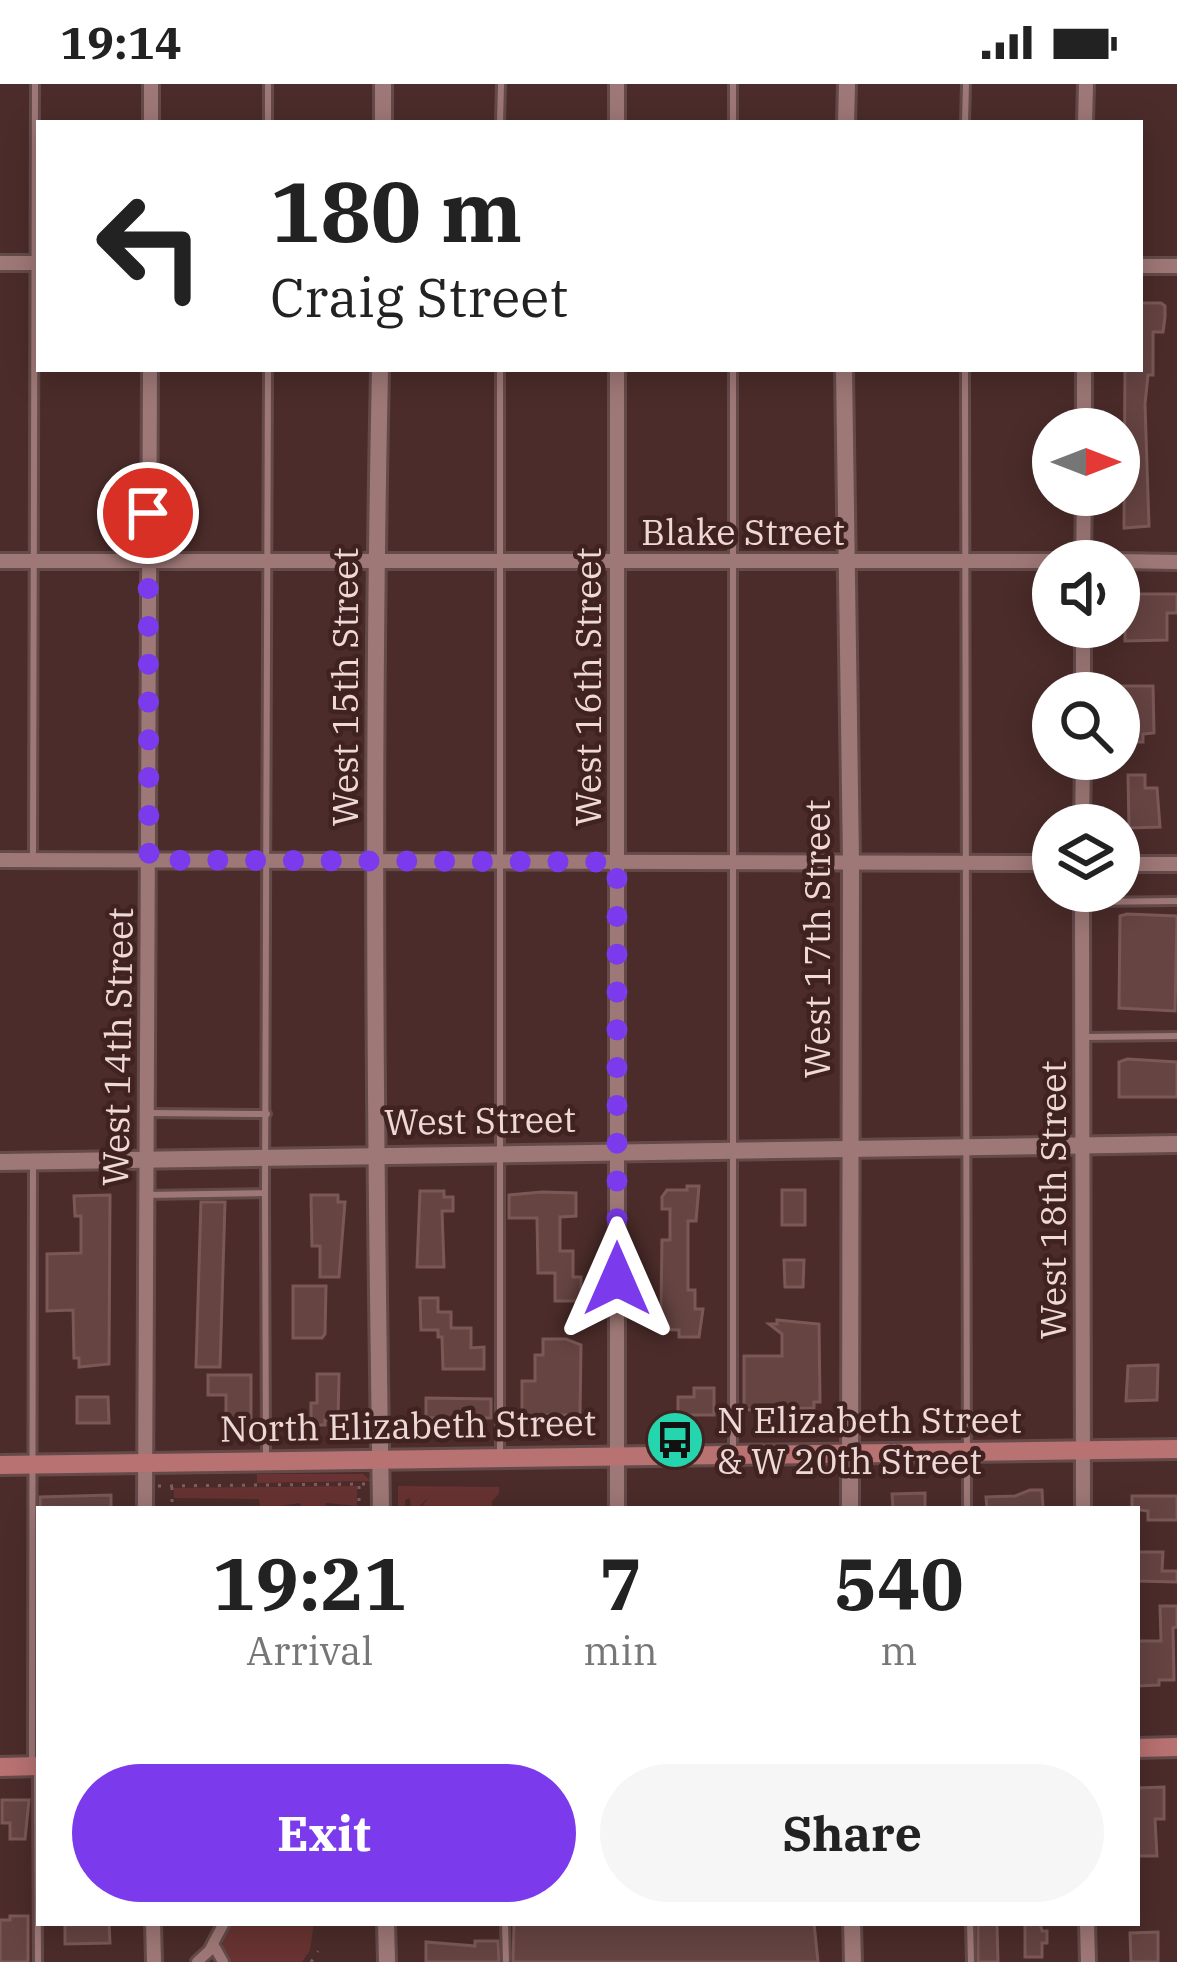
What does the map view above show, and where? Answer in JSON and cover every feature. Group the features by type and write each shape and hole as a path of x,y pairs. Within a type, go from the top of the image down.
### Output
{"main road":[{"name":"North Elizabeth Street","path":"0,1465 1177,1449"},
{"path":"1140,1748 1177,1747"},
{"path":"0,1767 36,1766"}],"street":[{"path":"151,84 151,120"},
{"path":"383,84 383,120"},
{"path":"617,84 617,120"},
{"path":"846,120 847,84"},
{"path":"1085,120 1086,84"},
{"path":"0,263 36,263"},
{"path":"1143,266 1177,266"},
{"name":"West 14th Street","path":"145,1506 150,372"},
{"name":"West 15th Street","path":"380,372 376,1155 381,1506"},
{"name":"West 16th Street","path":"617,372 617,1506"},
{"name":"West 17th Street","path":"844,372 850,1506"},
{"path":"1084,372 1084,408"},
{"name":"Blake Street","path":"0,561 1032,561"},
{"path":"1140,561 1177,562"},
{"path":"0,860 1032,863"},
{"path":"1140,864 1177,864"},
{"name":"West 18th Street","path":"1082,912 1084,1506"},
{"name":"West Street","path":"0,1162 1177,1144"},
{"path":"153,1926 154,1962"},
{"path":"197,1962 222,1926"},
{"path":"386,1926 387,1962"},
{"path":"852,1926 853,1962"},
{"path":"1087,1926 1088,1962"},
{"path":"213,1944 223,1962"}],"lane":[{"path":"35,84 36,144"},
{"path":"268,84 268,120"},
{"path":"500,84 500,120"},
{"path":"733,84 734,120"},
{"path":"965,120 966,84"},
{"path":"33,860 37,372"},
{"path":"266,1459 268,372"},
{"path":"500,372 500,1457"},
{"path":"733,372 734,1454"},
{"path":"964,372 967,1506"},
{"path":"1140,899 1177,901"},
{"path":"1082,1037 1177,1036"},
{"path":"146,1113 267,1114"},
{"path":"33,1161 36,1766"},
{"path":"145,1195 266,1193"},
{"path":"38,1926 38,1962"},
{"path":"505,1926 506,1962"},
{"path":"970,1926 971,1962"}],"path":[{"path":"172,1461 172,1506"},
{"path":"359,1484 359,1506"},
{"path":"145,1486 381,1484"},
{"path":"310,1962 318,1951"}],"shaded area":[{"path":"257,1474 363,1474 371,1481 257,1483"},
{"path":"357,1486 357,1506 260,1506 259,1499 174,1498 174,1488"},
{"path":"398,1486 499,1487 492,1506 422,1506 429,1497 420,1506 411,1506 410,1498 405,1506 398,1506"},
{"path":"228,1926 314,1926 310,1950 302,1962 230,1962 224,1952"}],"building":[{"path":"1143,303 1161,303 1165,306 1163,332 1153,332 1153,375 1148,375 1145,404 1149,526 1124,528 1124,516 1140,516 1140,408 1125,408 1125,372 1143,372"},
{"path":"1140,594 1177,594 1177,613 1167,613 1167,640 1140,641"},
{"path":"1140,686 1153,686 1154,733 1143,734 1143,742"},
{"path":"1145,775 1145,788 1157,788 1160,827 1140,828 1140,804 1129,804 1128,780"},
{"path":"1120,916 1177,916 1175,1011 1119,1008"},
{"path":"1119,1062 1177,1062 1177,1097 1119,1097"},
{"path":"687,1186 699,1186 696,1221 688,1221 688,1290 695,1290 695,1309 703,1309 699,1337 655,1329 655,1316 660,1316 661,1309 662,1240 670,1240 670,1209 662,1209 662,1197 667,1190 687,1190"},
{"path":"782,1190 805,1190 805,1225 782,1225"},
{"path":"420,1191 444,1191 444,1197 453,1197 453,1211 442,1211 444,1267 417,1267"},
{"path":"576,1193 576,1216 560,1217 560,1251 573,1251 573,1277 581,1277 581,1301 555,1301 555,1273 538,1273 537,1218 509,1218 509,1195"},
{"path":"110,1195 109,1364 79,1367 79,1358 74,1358 73,1310 47,1311 47,1254 81,1253 81,1216 75,1216 74,1196"},
{"path":"311,1195 338,1195 338,1202 345,1202 339,1277 320,1277 320,1246 312,1246"},
{"path":"201,1202 225,1202 220,1367 196,1367"},
{"path":"784,1260 804,1260 803,1287 785,1287"},
{"path":"293,1286 326,1286 322,1338 293,1338"},
{"path":"420,1298 438,1298 438,1312 451,1312 451,1328 471,1328 471,1348 484,1347 484,1369 443,1369 442,1337 438,1330 421,1330"},
{"path":"777,1320 819,1324 820,1402 814,1402 814,1408 744,1410 744,1356 782,1356 782,1334 769,1324"},
{"path":"543,1339 581,1345 580,1415 522,1415 522,1381 535,1381 535,1355 543,1355"},
{"path":"1158,1365 1157,1400 1126,1401 1128,1366"},
{"path":"317,1374 339,1374 338,1419 325,1420 325,1425 311,1425"},
{"path":"208,1375 251,1375 251,1423 226,1423 226,1395 208,1395"},
{"path":"694,1388 714,1388 714,1415 678,1415 678,1397 694,1397"},
{"path":"77,1397 108,1397 109,1423 77,1423"},
{"path":"426,1398 491,1399 491,1418 426,1418"},
{"path":"1042,1490 1043,1506 987,1506 986,1497"},
{"path":"925,1493 925,1506 893,1506 892,1494"},
{"path":"111,1495 111,1506 40,1506 40,1497"},
{"path":"1132,1496 1177,1496 1177,1520 1148,1520 1148,1511 1132,1506"},
{"path":"1140,1552 1163,1552 1162,1571 1177,1571 1177,1582 1140,1581"},
{"path":"1160,1606 1177,1606 1174,1680 1140,1686 1140,1641 1161,1641"},
{"path":"1164,1787 1164,1819 1155,1819 1157,1856 1140,1856 1140,1788"},
{"path":"2,1800 29,1800 25,1839 10,1839 10,1823 2,1823"},
{"path":"10,1916 28,1916 28,1962 0,1962 0,1920 10,1920"},
{"path":"65,1926 109,1926 110,1943 65,1944"},
{"path":"514,1926 814,1926 818,1962 513,1962"},
{"path":"978,1926 997,1926 998,1962 978,1962"},
{"path":"1025,1926 1041,1926 1047,1931 1042,1957 1025,1957"},
{"path":"1158,1932 1158,1962 1131,1962 1130,1933"},
{"path":"475,1941 498,1941 499,1962 426,1962 426,1942 475,1946"}],"place":[{"name":"N Elizabeth Street & W 20th Street","path":"675,1440"}],"route":[{"path":"148,513 149,860 617,862 617,1279"}]}
